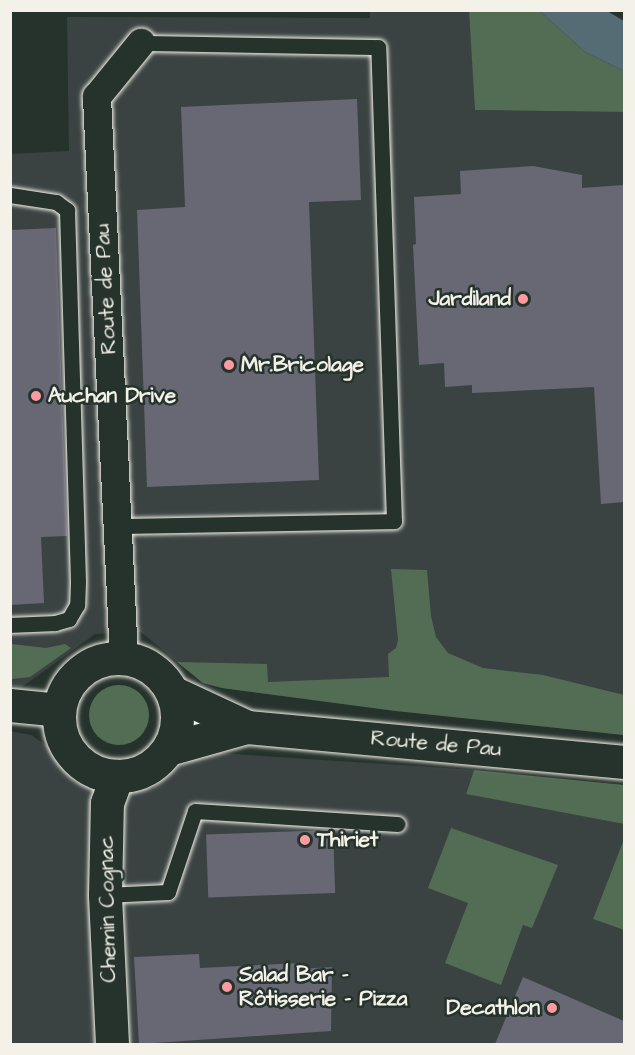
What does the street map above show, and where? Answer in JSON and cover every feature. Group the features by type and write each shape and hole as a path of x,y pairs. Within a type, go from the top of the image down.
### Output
{"main road":[{"name":"Route de Pau","path":"123,658 143,663 152,669 160,675 172,692 247,727 624,762"},
{"path":"117,776 98,772 81,763 60,729 59,710 64,692 74,677 88,665 106,659 123,658"},
{"path":"168,749 176,730 177,711 172,692"},
{"path":"10,705 59,710"},
{"name":"Route de Pau","path":"117,776 137,773 155,763 168,749 247,727"},
{"name":"Chemin Cognac","path":"112,1044 105,895 107,803 117,776"}],"street":[{"name":"Route de Pau","path":"123,658 97,97 141,43"}],"lane":[{"path":"117,526 394,521 378,47 141,43"},
{"path":"10,195 56,202 67,210 78,582 77,605 69,619 55,623 10,625"},
{"path":"105,895 168,892 195,812 398,824"}],"shaded area":[{"path":"370,11 469,11 476,110 624,112 624,735 396,711 222,688 203,683 141,632 95,634 22,687 11,686 10,154 69,151 67,17 370,18"},
{"path":"10,731 31,735 50,748 75,783 152,789 175,769 196,759 218,753 474,770 466,793 624,824 624,839 593,919 624,930 624,1044 11,1044"}],"green space":[{"path":"469,11 540,11 585,52 624,71 624,112 475,110"},
{"path":"391,569 427,570 431,616 436,637 448,653 483,668 543,675 624,695 624,735 396,711 222,688 203,683 177,662 267,664 268,682 389,677 388,654 396,648 398,640"},
{"path":"11,644 46,648 65,644 71,648 30,677 12,679"},
{"path":"119,685 140,694 149,715 140,736 119,745 98,736 89,715 98,694"},
{"path":"474,770 624,785 624,824 466,794"},
{"path":"451,828 558,865 532,928 523,925 501,985 445,963 468,903 428,888"},
{"path":"624,839 624,930 593,919"}],"water":[{"path":"540,11 607,11 624,21 624,71 585,52"}],"building":[{"name":"Mr.Bricolage","path":"357,99 361,200 309,202 319,480 147,487 137,210 185,207 181,107"},
{"name":"Jardiland","path":"533,166 582,175 582,188 624,185 624,502 601,504 594,387 472,393 472,385 445,387 444,363 419,365 413,245 416,244 414,197 461,194 460,171"},
{"path":"56,228 67,536 41,537 44,603 10,605 10,230"},
{"path":"333,830 335,893 208,897 206,834"},
{"path":"199,954 200,968 300,963 300,969 332,967 331,1031 139,1044 134,957"},
{"name":"Decathlon","path":"523,977 624,1021 624,1044 495,1044"}],"place":[{"name":"Jardiland","path":"523,299"},
{"name":"Mr.Bricolage","path":"229,365"},
{"name":"Auchan Drive","path":"36,396"},
{"name":"Thiriet","path":"305,840"},
{"name":"Salad Bar - Rôtisserie - Pizza","path":"227,987"},
{"name":"Decathlon","path":"552,1008"}]}
